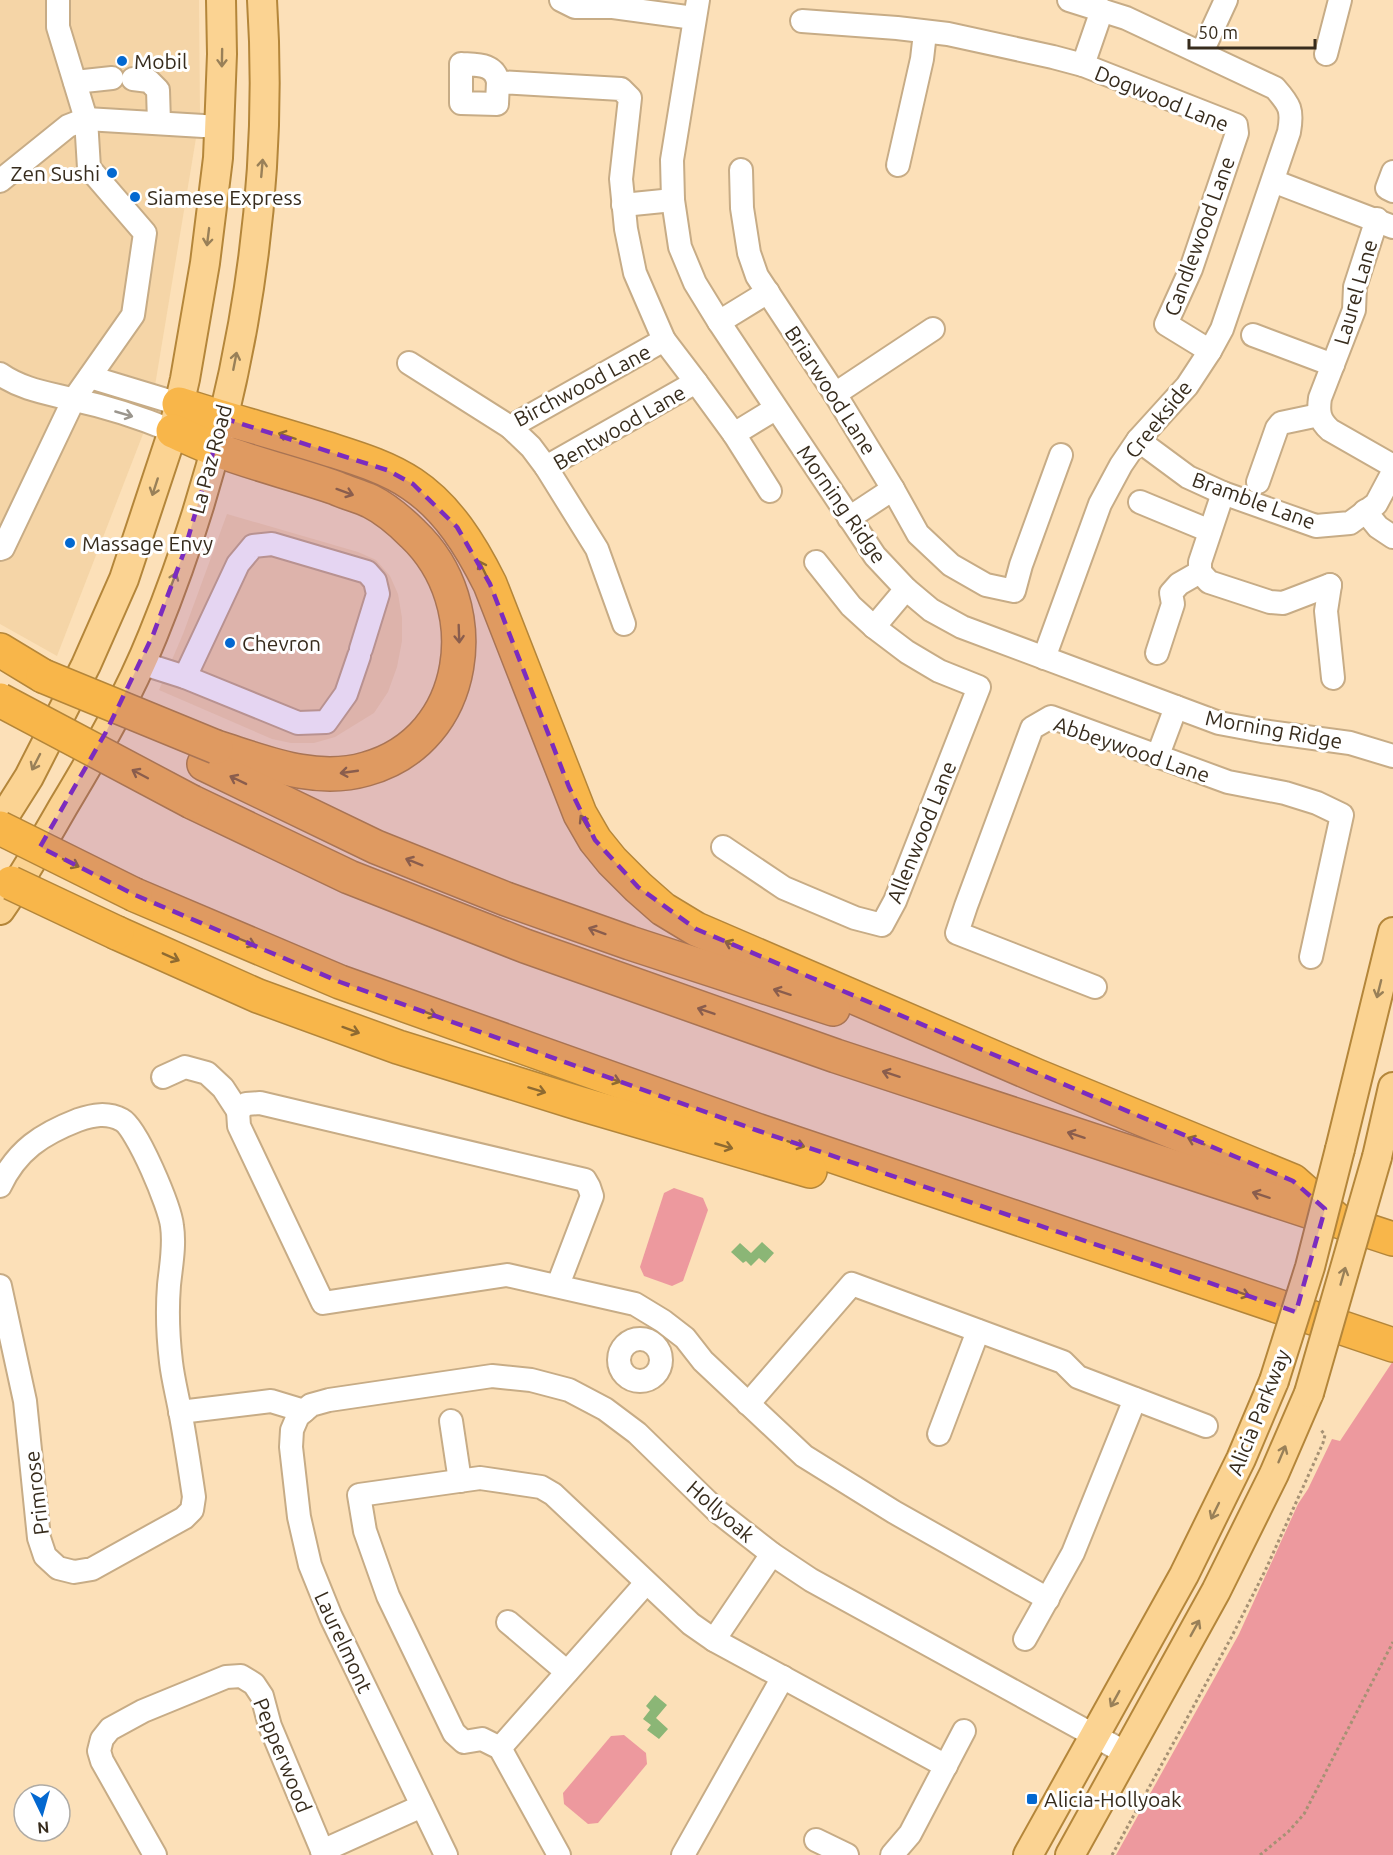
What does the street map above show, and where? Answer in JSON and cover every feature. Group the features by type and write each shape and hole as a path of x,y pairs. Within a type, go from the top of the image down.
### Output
{"highway":[{"path":"176,418 223,418 270,430 387,470 413,484 457,527 475,552 490,584 580,814 595,840 612,861 663,909 696,928 1037,1076 1293,1181 1337,1220"},
{"path":"176,418 215,449 369,500 394,516 435,558 446,581 459,626 456,673 439,716 417,741 387,762 366,770 342,774 319,774 210,756"},
{"path":"0,650 43,676 210,756 376,847 506,899 630,943 1037,1076"},
{"path":"0,700 192,802 349,878 525,946 836,1056 1393,1239"},
{"path":"0,825 135,894 340,982 759,1131 1393,1345"},
{"path":"3,887 117,933 258,996 398,1047 578,1103 894,1196 1185,1274"}],"main road":[{"name":"La Paz Road","path":"0,825 28,777 80,675 124,579 176,418 205,263 218,158 221,0"},
{"name":"La Paz Road","path":"3,887 19,883 89,763 141,663 184,552 215,449 244,315 255,241 265,93 262,0"},
{"name":"Alicia Parkway","path":"1028,1855 1184,1575 1241,1459 1274,1382 1310,1267 1393,932"},
{"name":"Alicia Parkway","path":"1070,1855 1216,1591 1274,1474 1309,1393 1377,1157 1393,1087"}],"street":[{"path":"0,549 3,548 75,399 133,315 145,233 89,168 86,119 58,27 58,0"},
{"path":"561,0 575,7 613,7 621,24 695,17"},
{"name":"Creekside","path":"1044,658 1100,504 1121,465 1138,440 1187,386 1222,329 1273,182 1292,116 1288,102 1275,88 1126,18 1069,0"},
{"path":"1202,52 1226,0"},
{"path":"1326,54 1340,0"},
{"name":"Dogwood Lane","path":"1083,65 1102,10"},
{"name":"Morning Ridge","path":"695,17 672,160 673,200 680,247 695,283 776,409 875,556 906,589 931,610 962,627 1219,723 1350,743 1393,756"},
{"name":"Dogwood Lane","path":"802,21 948,34 1053,57 1083,65 1229,122 1236,125 1238,133"},
{"path":"898,165 922,58 925,33"},
{"path":"75,82 122,79 149,81 158,90 159,123"},
{"name":"Birchwood Lane","path":"409,363 510,427 664,340 634,273 626,230 621,179 630,98 621,88 498,82"},
{"path":"0,181 68,126 86,119 220,127"},
{"name":"Candlewood Lane","path":"1210,351 1166,324 1191,269 1238,133"},
{"name":"Briarwood Lane","path":"741,170 741,208 749,253 757,276 835,394 918,534 951,565 986,585 1014,591 1021,565 1061,455"},
{"path":"1393,172 1387,188 1393,191"},
{"path":"1273,182 1385,223"},
{"path":"623,205 673,200"},
{"name":"Laurel Lane","path":"1319,415 1320,398 1354,310 1355,287 1385,223"},
{"path":"719,322 768,292"},
{"path":"835,394 933,329"},
{"path":"1253,335 1332,365"},
{"path":"664,340 696,382"},
{"path":"0,374 12,382 43,394 75,399 141,418 176,418"},
{"path":"90,377 176,418"},
{"name":"Bentwood Lane","path":"624,624 597,549 546,467 696,382 734,434 770,490"},
{"path":"734,434 776,409"},
{"path":"1258,483 1277,428 1281,423 1319,415 1329,430 1393,466"},
{"path":"510,427 531,447 546,467"},
{"name":"Bramble Lane","path":"1138,440 1188,477 1223,493 1316,526 1350,523 1376,504 1393,472"},
{"path":"849,518 893,489"},
{"path":"1223,493 1200,562 1200,572 1209,582 1270,602 1282,603 1330,585 1326,611 1333,678"},
{"path":"1140,502 1210,531"},
{"path":"1365,511 1378,527 1393,537"},
{"path":"141,663 185,677 298,723 326,723 346,694 378,594 375,581 367,572 272,544 253,546 238,564 185,677"},
{"name":"Allenwood Lane","path":"723,848 784,888 855,918 882,925 895,901 979,687 939,671 874,627 851,606 816,562"},
{"path":"1157,653 1173,604 1171,593 1179,584 1200,572"},
{"path":"874,627 906,589"},
{"path":"1158,755 1176,708"},
{"name":"Abbeywood Lane","path":"1095,987 957,933 1032,728 1051,717 1228,782 1317,802 1342,815 1311,957"},
{"path":"163,1077 185,1067 207,1073 223,1088 238,1111 238,1126 323,1303 507,1275 635,1304 685,1338 703,1361 804,1456 894,1512 1048,1599"},
{"path":"238,1111 246,1104 260,1103 585,1180 592,1196 558,1285"},
{"name":"Primrose","path":"0,1186 11,1166 29,1146 56,1129 90,1116 106,1114 123,1120 134,1133 165,1198 172,1225 174,1250 169,1284 168,1321 171,1364 194,1497 192,1510 184,1518 92,1569 74,1572 58,1568 45,1556 39,1538 25,1401 0,1286"},
{"path":"748,1404 852,1284 1063,1362 1078,1377 1206,1426"},
{"path":"650,1341 663,1321"},
{"path":"939,1434 978,1331"},
{"path":"636,1339 650,1341 661,1358 658,1371 647,1380 640,1381 627,1376 619,1365 624,1346 636,1339"},
{"name":"Hollyoak","path":"299,1416 310,1405 329,1400 492,1376 531,1380 569,1390 605,1409 636,1433 717,1510 772,1554 811,1580 1126,1754"},
{"path":"605,1409 627,1376"},
{"path":"1025,1639 1073,1553 1135,1399"},
{"path":"181,1419 266,1414 299,1416"},
{"name":"Laurelmont","path":"299,1416 292,1430 291,1447 299,1517 310,1565 331,1617 446,1855"},
{"path":"451,1421 460,1481"},
{"path":"559,1855 500,1748 482,1739 464,1742 454,1733 388,1596 365,1532 359,1495 480,1478 541,1487 553,1494 691,1624 714,1640 946,1766"},
{"path":"714,1640 772,1554"},
{"path":"500,1748 646,1583"},
{"path":"508,1622 567,1672"},
{"name":"Pepperwood","path":"155,1855 102,1761 99,1751 102,1739 110,1729 143,1711 226,1677 241,1676 254,1684 262,1696 270,1726 321,1848 419,1800"},
{"path":"683,1855 783,1677"},
{"path":"892,1855 910,1834 964,1731"},
{"path":"816,1840 847,1855"}],"path":[{"path":"1112,1855 1213,1671 1265,1570 1323,1443 1325,1435 1321,1430"},
{"path":"1260,1855 1288,1832 1304,1814 1393,1642"}],"highlighted area":[{"path":"223,418 387,470 413,484 457,527 490,584 569,787 595,840 638,887 696,929 1293,1181 1325,1209 1296,1312 759,1131 340,982 135,895 40,847 106,732 153,635 184,552"}],"shaded area":[{"path":"0,0 199,0 200,114 150,416 57,656 0,624"},
{"path":"227,514 358,552 376,560 390,576 398,594 402,618 402,641 397,667 388,692 374,713 335,737 314,743 291,743 272,739 159,690 183,634"},
{"path":"674,1188 703,1198 708,1210 683,1281 672,1286 644,1276 640,1267 664,1193"},
{"path":"762,1242 774,1253 765,1263 759,1258 751,1266 746,1261 743,1263 731,1252 740,1243 751,1253"},
{"path":"1393,1361 1393,1855 1116,1855 1239,1634 1298,1504 1308,1489 1332,1439 1340,1441"},
{"path":"655,1695 667,1705 656,1718 668,1729 659,1739 647,1730 651,1725 643,1719 650,1710 646,1706"},
{"path":"624,1735 646,1753 647,1764 598,1823 588,1824 564,1804 563,1793 611,1736"}],"place":[{"name":"Mobil","path":"122,61"},
{"name":"Zen Sushi","path":"112,173"},
{"name":"Siamese Express","path":"135,197"},
{"name":"Massage Envy","path":"70,543"},
{"name":"Chevron","path":"230,643"},
{"name":"Alicia-Hollyoak","path":"1032,1799"}]}
